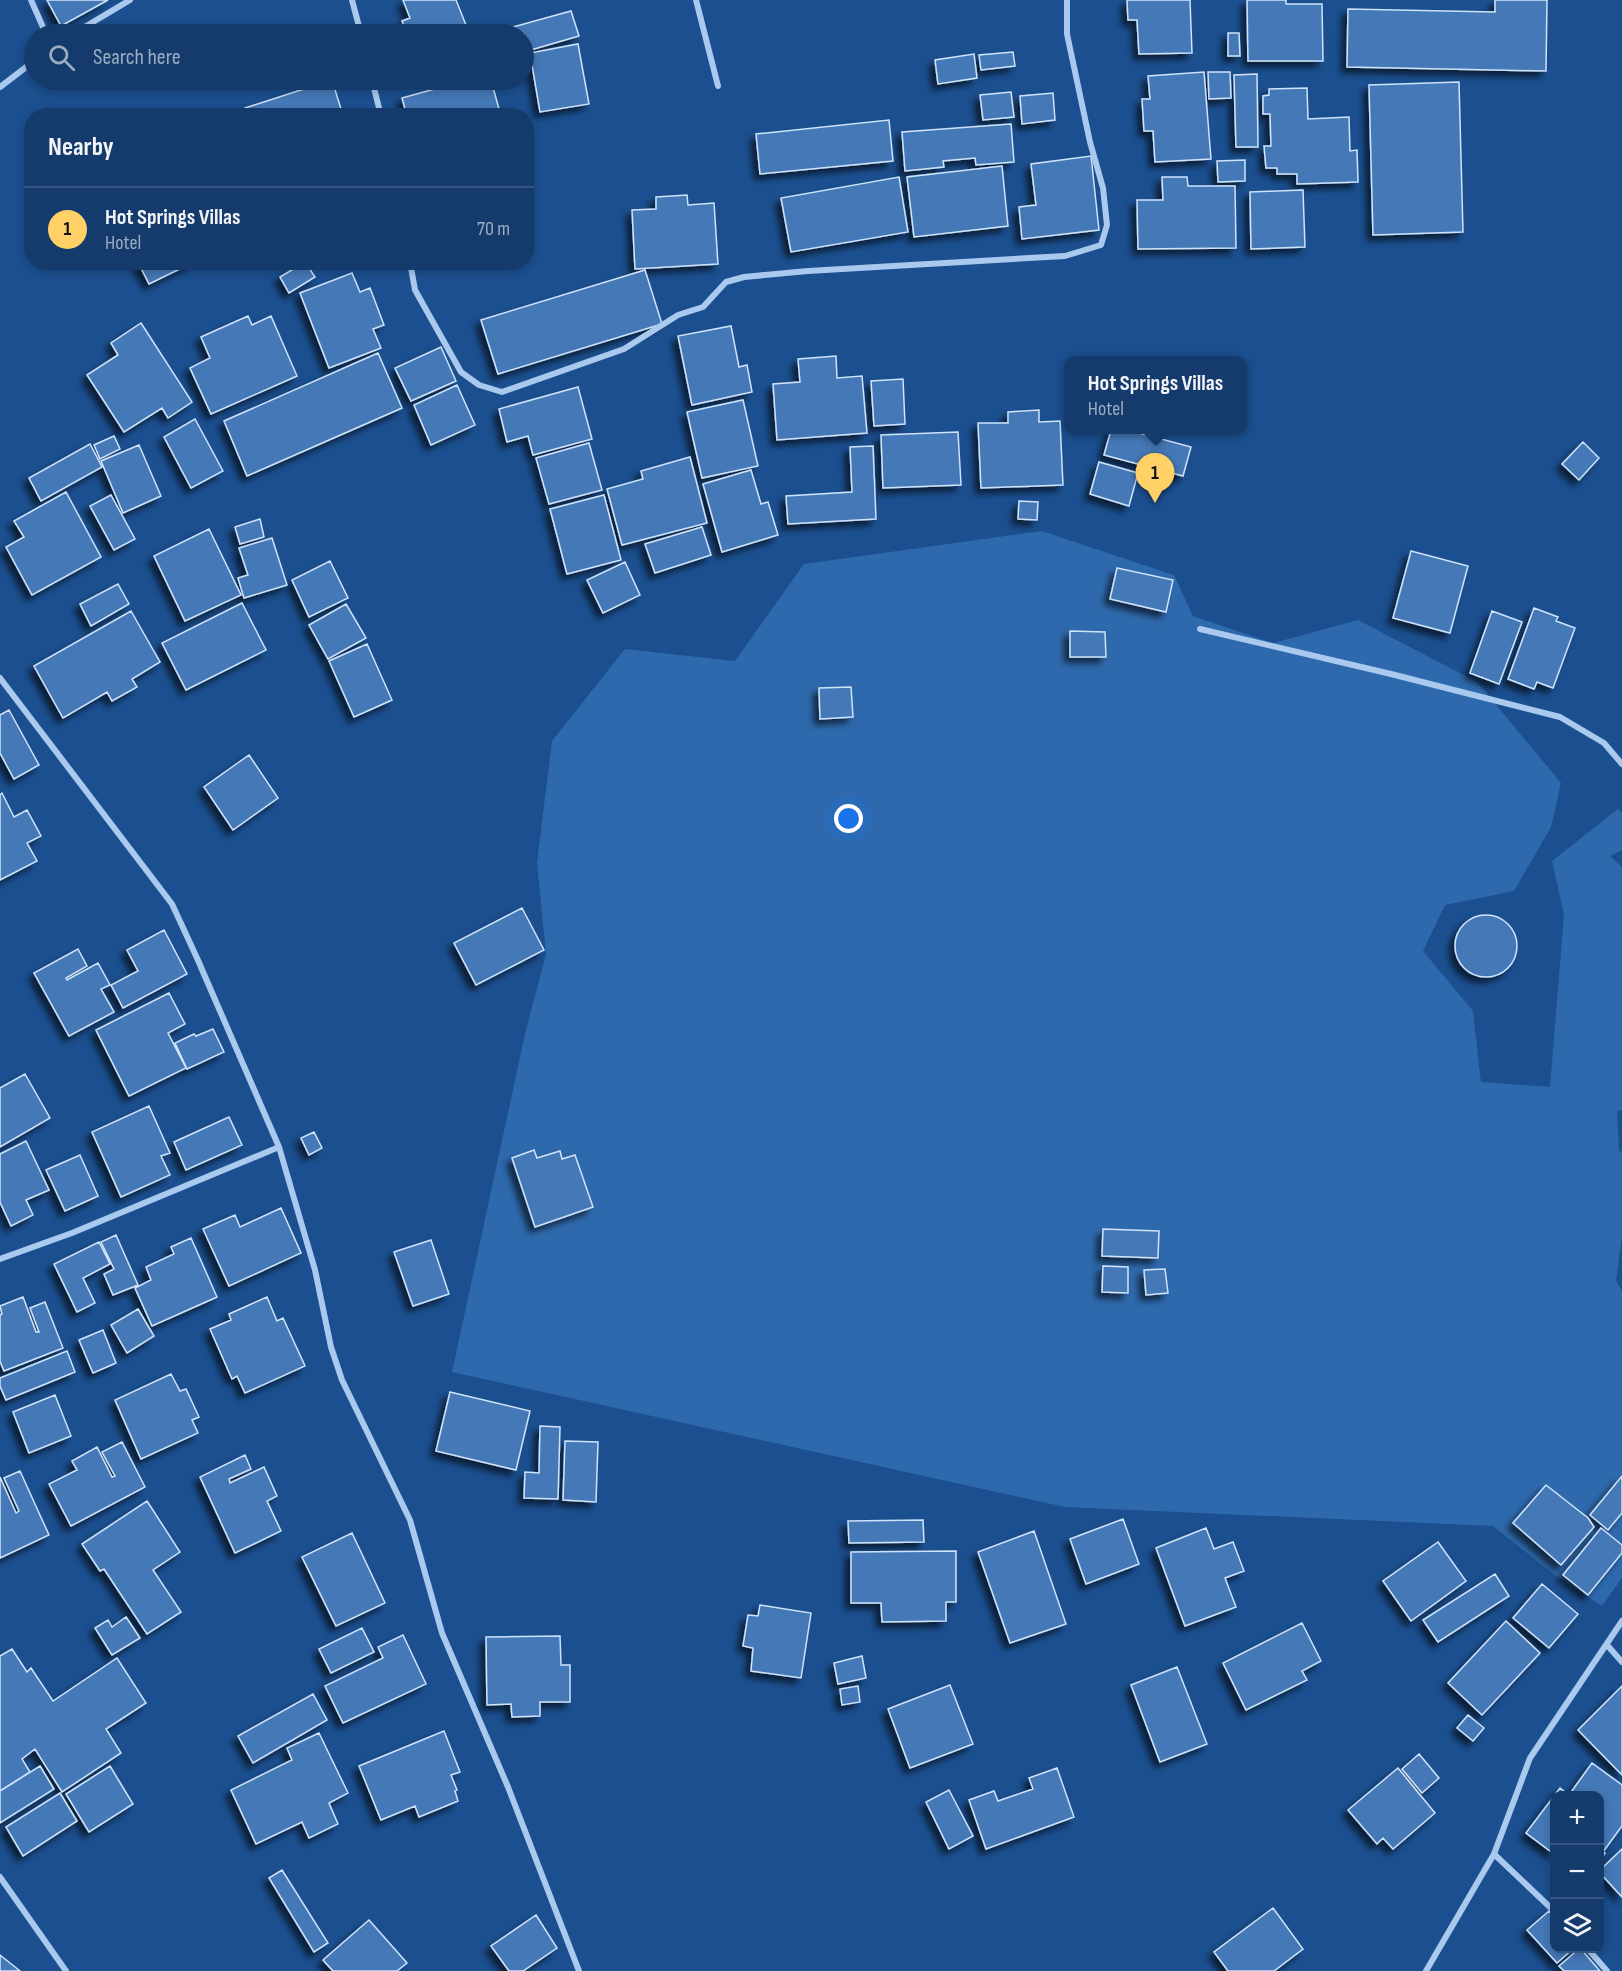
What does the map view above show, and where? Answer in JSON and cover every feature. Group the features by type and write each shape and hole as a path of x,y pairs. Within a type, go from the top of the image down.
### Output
{"street":[{"path":"31,0 42,24"},
{"path":"90,24 130,0"},
{"path":"352,0 358,24"},
{"path":"696,0 718,86"},
{"path":"412,270 416,290 461,372 479,385 502,392 624,349 678,315 703,307 726,282 744,277 808,271 1065,256 1101,245 1107,225 1103,188 1090,142 1067,34 1067,0"},
{"path":"0,87 24,69"},
{"path":"374,90 379,108"},
{"path":"1200,629 1560,717 1604,743 1622,764"},
{"path":"0,678 4,690 172,904 279,1147 315,1270 331,1347 342,1380 410,1520 442,1633 508,1787 579,1971"},
{"path":"0,1259 72,1233 279,1147"},
{"path":"1426,1971 1494,1854 1530,1758 1622,1621"},
{"path":"1607,1645 1622,1662"},
{"path":"1494,1854 1550,1907"},
{"path":"0,1877 66,1971"},
{"path":"1591,1953 1607,1971"}],"shaded area":[{"path":"1042,531 1174,575 1193,616 1273,643 1358,620 1477,682 1561,783 1551,827 1514,891 1445,905 1423,951 1473,1011 1481,1082 1550,1087 1564,915 1552,861 1618,809 1622,813 1622,850 1610,856 1622,867 1622,1110 1617,1111 1619,1151 1622,1152 1622,1236 1616,1281 1622,1291 1622,1578 1602,1606 1552,1573 1493,1526 1065,1507 452,1372 525,1034 546,954 537,863 552,741 625,649 735,661 804,564"}],"building":[{"path":"47,0 108,0 65,24 60,24"},
{"path":"403,0 456,0 466,24 403,24 402,21 410,18"},
{"path":"1127,0 1190,0 1192,53 1139,54 1137,20 1128,20"},
{"path":"1247,0 1286,0 1286,4 1322,4 1323,61 1248,61"},
{"path":"1495,0 1547,0 1546,71 1347,67 1348,9 1495,12"},
{"path":"571,11 579,36 534,49 534,24 524,24"},
{"path":"1228,33 1239,33 1240,56 1228,56"},
{"path":"578,44 589,104 540,112 534,77 534,52"},
{"path":"1013,52 1015,66 981,70 979,55"},
{"path":"974,54 977,78 938,84 935,60"},
{"path":"1204,72 1211,159 1155,162 1153,131 1144,131 1142,99 1150,99 1148,76"},
{"path":"1208,72 1230,72 1231,98 1209,99"},
{"path":"1257,74 1258,147 1236,147 1234,75"},
{"path":"1459,82 1463,232 1373,235 1369,85"},
{"path":"1307,88 1308,119 1349,117 1350,151 1357,150 1358,182 1297,184 1297,174 1277,174 1277,168 1266,168 1264,146 1271,146 1270,114 1263,114 1263,96 1269,95 1269,89"},
{"path":"301,90 335,90 341,108 245,108"},
{"path":"431,90 494,90 499,108 405,108 402,98"},
{"path":"1011,92 1014,117 983,120 980,95"},
{"path":"1053,93 1055,120 1022,124 1020,96"},
{"path":"889,120 893,161 760,174 756,134"},
{"path":"1011,124 1014,162 976,165 975,158 943,161 944,167 905,171 902,132"},
{"path":"1091,156 1099,230 1022,239 1019,207 1036,205 1031,164"},
{"path":"1245,160 1245,181 1218,182 1217,161"},
{"path":"1002,166 1008,226 914,237 907,177"},
{"path":"899,177 908,232 791,252 781,198"},
{"path":"1162,177 1187,177 1188,186 1235,186 1236,248 1138,249 1137,200 1163,200"},
{"path":"1303,190 1305,247 1251,249 1250,192"},
{"path":"687,195 688,205 714,203 718,264 635,269 632,210 656,209 656,197"},
{"path":"142,270 178,270 149,284"},
{"path":"292,270 310,270 315,277 289,293 280,277"},
{"path":"645,270 662,324 498,374 481,320"},
{"path":"352,273 360,292 370,288 384,325 373,329 381,348 329,368 300,293"},
{"path":"248,316 252,325 271,316 297,376 211,414 190,368 210,358 201,337"},
{"path":"141,323 192,402 168,418 162,408 124,432 87,375 118,355 111,343"},
{"path":"731,326 739,367 747,365 752,392 692,405 678,336"},
{"path":"441,347 456,381 411,401 395,368"},
{"path":"378,353 402,408 247,476 224,421"},
{"path":"836,356 837,378 862,376 867,433 777,440 773,384 800,382 798,359"},
{"path":"903,379 905,424 874,426 871,381"},
{"path":"457,385 475,425 431,445 414,405"},
{"path":"578,387 592,439 533,455 528,436 507,442 499,409"},
{"path":"743,400 758,466 702,478 687,412"},
{"path":"1039,410 1039,422 1060,421 1063,485 981,488 978,423 1008,423 1008,412"},
{"path":"195,419 223,471 191,488 164,437"},
{"path":"958,432 961,485 883,488 881,435"},
{"path":"1110,434 1143,434 1191,447 1183,476 1104,455"},
{"path":"114,436 120,449 100,459 94,445"},
{"path":"1583,442 1599,458 1579,480 1562,464"},
{"path":"589,443 602,490 549,504 536,458"},
{"path":"90,444 102,467 41,501 29,478"},
{"path":"139,445 161,496 123,513 101,461"},
{"path":"873,446 876,519 788,524 786,496 852,492 850,447"},
{"path":"690,457 707,523 622,545 607,489 643,479 641,471"},
{"path":"1099,462 1138,473 1129,506 1090,494"},
{"path":"751,470 761,504 768,502 778,535 722,552 703,484"},
{"path":"66,492 101,557 32,595 6,547 24,537 14,521"},
{"path":"111,495 135,539 114,550 90,506"},
{"path":"604,495 621,560 567,574 550,509"},
{"path":"1019,501 1038,502 1037,520 1018,519"},
{"path":"260,519 264,537 240,544 235,527"},
{"path":"702,527 711,555 655,573 645,544"},
{"path":"209,529 241,595 185,621 154,556"},
{"path":"272,538 287,585 244,598 238,578 248,575 239,548"},
{"path":"1411,551 1468,566 1450,633 1393,618"},
{"path":"330,561 348,598 309,617 292,580"},
{"path":"625,562 640,595 603,613 587,580"},
{"path":"1117,568 1173,580 1166,612 1110,599"},
{"path":"118,584 129,604 91,626 80,604"},
{"path":"242,603 266,650 186,690 162,643"},
{"path":"346,604 366,638 328,659 309,625"},
{"path":"1534,608 1558,617 1556,621 1575,628 1553,688 1537,682 1534,689 1508,679"},
{"path":"131,611 160,662 132,679 137,687 112,701 107,692 63,718 34,666"},
{"path":"1492,611 1522,622 1499,684 1470,673"},
{"path":"1070,631 1105,632 1106,657 1070,657"},
{"path":"367,644 392,700 354,717 329,661"},
{"path":"851,687 853,717 820,719 819,688"},
{"path":"9,710 39,765 14,779 0,753 0,715"},
{"path":"249,755 278,798 233,830 204,787"},
{"path":"2,793 14,817 27,810 41,836 27,843 37,861 0,880 0,795"},
{"path":"522,908 544,950 476,985 454,943"},
{"path":"1480,915 1492,915 1508,924 1515,934 1517,946 1515,958 1508,968 1492,977 1480,977 1469,972 1460,963 1455,952 1455,940 1460,929 1469,920"},
{"path":"164,930 187,974 123,1008 111,985 138,971 127,950"},
{"path":"78,949 87,966 66,978 67,980 98,963 110,985 101,989 114,1012 69,1036 34,973"},
{"path":"169,993 185,1024 168,1033 186,1068 129,1096 96,1030"},
{"path":"213,1029 224,1052 187,1069 175,1043 194,1034 196,1036"},
{"path":"25,1074 50,1118 0,1147 0,1088"},
{"path":"149,1106 170,1153 161,1156 170,1175 121,1197 92,1132"},
{"path":"229,1117 242,1145 186,1170 174,1142"},
{"path":"314,1132 322,1148 309,1155 301,1138"},
{"path":"26,1141 49,1190 26,1200 33,1215 11,1226 0,1202 0,1154"},
{"path":"534,1150 537,1158 560,1151 562,1159 575,1155 593,1207 535,1227 512,1158"},
{"path":"80,1155 98,1196 65,1211 46,1170"},
{"path":"281,1208 301,1253 229,1286 203,1229 235,1215 240,1227"},
{"path":"1103,1229 1159,1231 1158,1258 1102,1256"},
{"path":"116,1235 138,1285 113,1295 104,1274 114,1269 101,1242"},
{"path":"191,1238 217,1297 152,1326 135,1288 151,1280 146,1267 174,1254 171,1247"},
{"path":"431,1240 449,1294 413,1306 394,1252"},
{"path":"99,1242 110,1264 83,1278 95,1303 77,1312 54,1264"},
{"path":"1103,1266 1128,1267 1128,1293 1102,1292"},
{"path":"1165,1269 1168,1293 1146,1295 1144,1270"},
{"path":"23,1297 36,1332 39,1332 30,1308 45,1302 63,1348 4,1371 0,1361 0,1315 2,1314 0,1306"},
{"path":"267,1297 277,1321 283,1318 305,1366 245,1393 237,1376 232,1379 210,1329 231,1320 229,1314"},
{"path":"138,1309 154,1336 127,1353 111,1325"},
{"path":"103,1330 116,1363 93,1373 79,1340"},
{"path":"67,1351 75,1372 6,1400 0,1386 0,1378"},
{"path":"171,1374 180,1391 186,1389 199,1417 192,1420 198,1433 141,1459 115,1400"},
{"path":"450,1392 530,1411 516,1470 436,1451"},
{"path":"55,1395 71,1436 29,1453 13,1412"},
{"path":"540,1426 560,1427 558,1499 524,1498 525,1472 539,1473"},
{"path":"565,1441 598,1442 596,1502 563,1500"},
{"path":"122,1442 145,1487 71,1526 49,1484 77,1470 72,1461 97,1447 112,1477 115,1476 102,1452"},
{"path":"245,1455 251,1469 229,1479 230,1483 264,1467 277,1496 267,1501 281,1531 235,1553 200,1477"},
{"path":"20,1471 49,1535 0,1558 0,1477 16,1513 19,1511 4,1478"},
{"path":"1622,1476 1622,1513 1608,1530 1590,1515"},
{"path":"1546,1485 1588,1518 1594,1527 1561,1565 1513,1523"},
{"path":"147,1501 180,1552 153,1570 181,1612 147,1634 104,1569 100,1571 82,1544"},
{"path":"1123,1519 1139,1564 1086,1584 1070,1539"},
{"path":"923,1520 924,1542 849,1543 848,1521"},
{"path":"1206,1528 1214,1549 1233,1542 1244,1571 1225,1578 1236,1607 1185,1626 1156,1548"},
{"path":"1601,1528 1622,1545 1622,1553 1588,1595 1563,1575"},
{"path":"1034,1531 1066,1624 1010,1643 978,1552"},
{"path":"352,1533 385,1603 336,1626 302,1557"},
{"path":"1438,1542 1466,1581 1411,1621 1383,1581"},
{"path":"956,1551 956,1602 946,1602 946,1621 882,1622 881,1603 851,1603 851,1552"},
{"path":"1495,1574 1509,1596 1438,1642 1423,1620"},
{"path":"1542,1584 1578,1614 1549,1648 1513,1618"},
{"path":"760,1605 811,1613 801,1678 751,1671 753,1648 743,1646 748,1615 758,1616"},
{"path":"126,1617 140,1638 112,1655 95,1628 108,1620 112,1627"},
{"path":"1506,1621 1540,1653 1482,1715 1448,1683"},
{"path":"1302,1623 1321,1661 1302,1671 1307,1680 1246,1710 1223,1663"},
{"path":"362,1628 374,1652 331,1673 319,1649"},
{"path":"403,1635 426,1684 343,1723 325,1686 383,1658 378,1647"},
{"path":"560,1636 561,1665 570,1665 570,1702 540,1702 540,1716 512,1717 511,1704 487,1705 486,1637"},
{"path":"12,1649 27,1672 31,1668 53,1701 117,1658 146,1703 106,1729 121,1753 62,1792 35,1749 22,1759 30,1772 0,1791 0,1656"},
{"path":"862,1656 866,1678 838,1684 834,1663"},
{"path":"1177,1667 1207,1744 1160,1762 1131,1685"},
{"path":"950,1685 973,1744 910,1768 888,1709"},
{"path":"858,1686 860,1702 842,1705 840,1689"},
{"path":"1622,1686 1622,1775 1578,1730"},
{"path":"313,1694 327,1720 253,1763 238,1736"},
{"path":"1468,1715 1484,1728 1473,1741 1457,1728"},
{"path":"444,1731 460,1772 451,1775 457,1790 455,1791 458,1801 419,1817 415,1806 381,1820 359,1766"},
{"path":"319,1733 348,1793 329,1803 338,1824 309,1838 302,1822 256,1844 231,1790 292,1760 287,1748"},
{"path":"1419,1754 1439,1778 1422,1793 1402,1769"},
{"path":"1592,1763 1622,1785 1622,1826 1604,1851 1604,1791 1572,1791"},
{"path":"40,1766 54,1789 0,1823 0,1791"},
{"path":"110,1766 133,1804 89,1832 66,1794"},
{"path":"1057,1768 1074,1817 986,1849 969,1800 994,1791 998,1801 1033,1789 1029,1778"},
{"path":"1398,1768 1435,1813 1393,1849 1383,1838 1377,1844 1348,1810"},
{"path":"949,1790 973,1836 949,1849 926,1802"},
{"path":"60,1793 77,1821 23,1856 6,1827"},
{"path":"1550,1801 1550,1851 1526,1833"},
{"path":"1622,1849 1622,1897 1604,1877 1604,1866"},
{"path":"282,1870 328,1943 314,1952 269,1878"},
{"path":"1273,1908 1303,1949 1274,1971 1228,1971 1214,1952"},
{"path":"1549,1911 1550,1953 1568,1953 1557,1963 1527,1930"},
{"path":"536,1915 557,1948 523,1971 509,1971 491,1946"},
{"path":"369,1920 407,1963 397,1971 333,1971 323,1960"},
{"path":"1574,1953 1584,1953 1600,1971 1564,1971 1559,1966"},
{"path":"0,1955 20,1971 0,1971"}],"place":[{"name":"Hot Springs Villas","path":"1155,503"}]}
